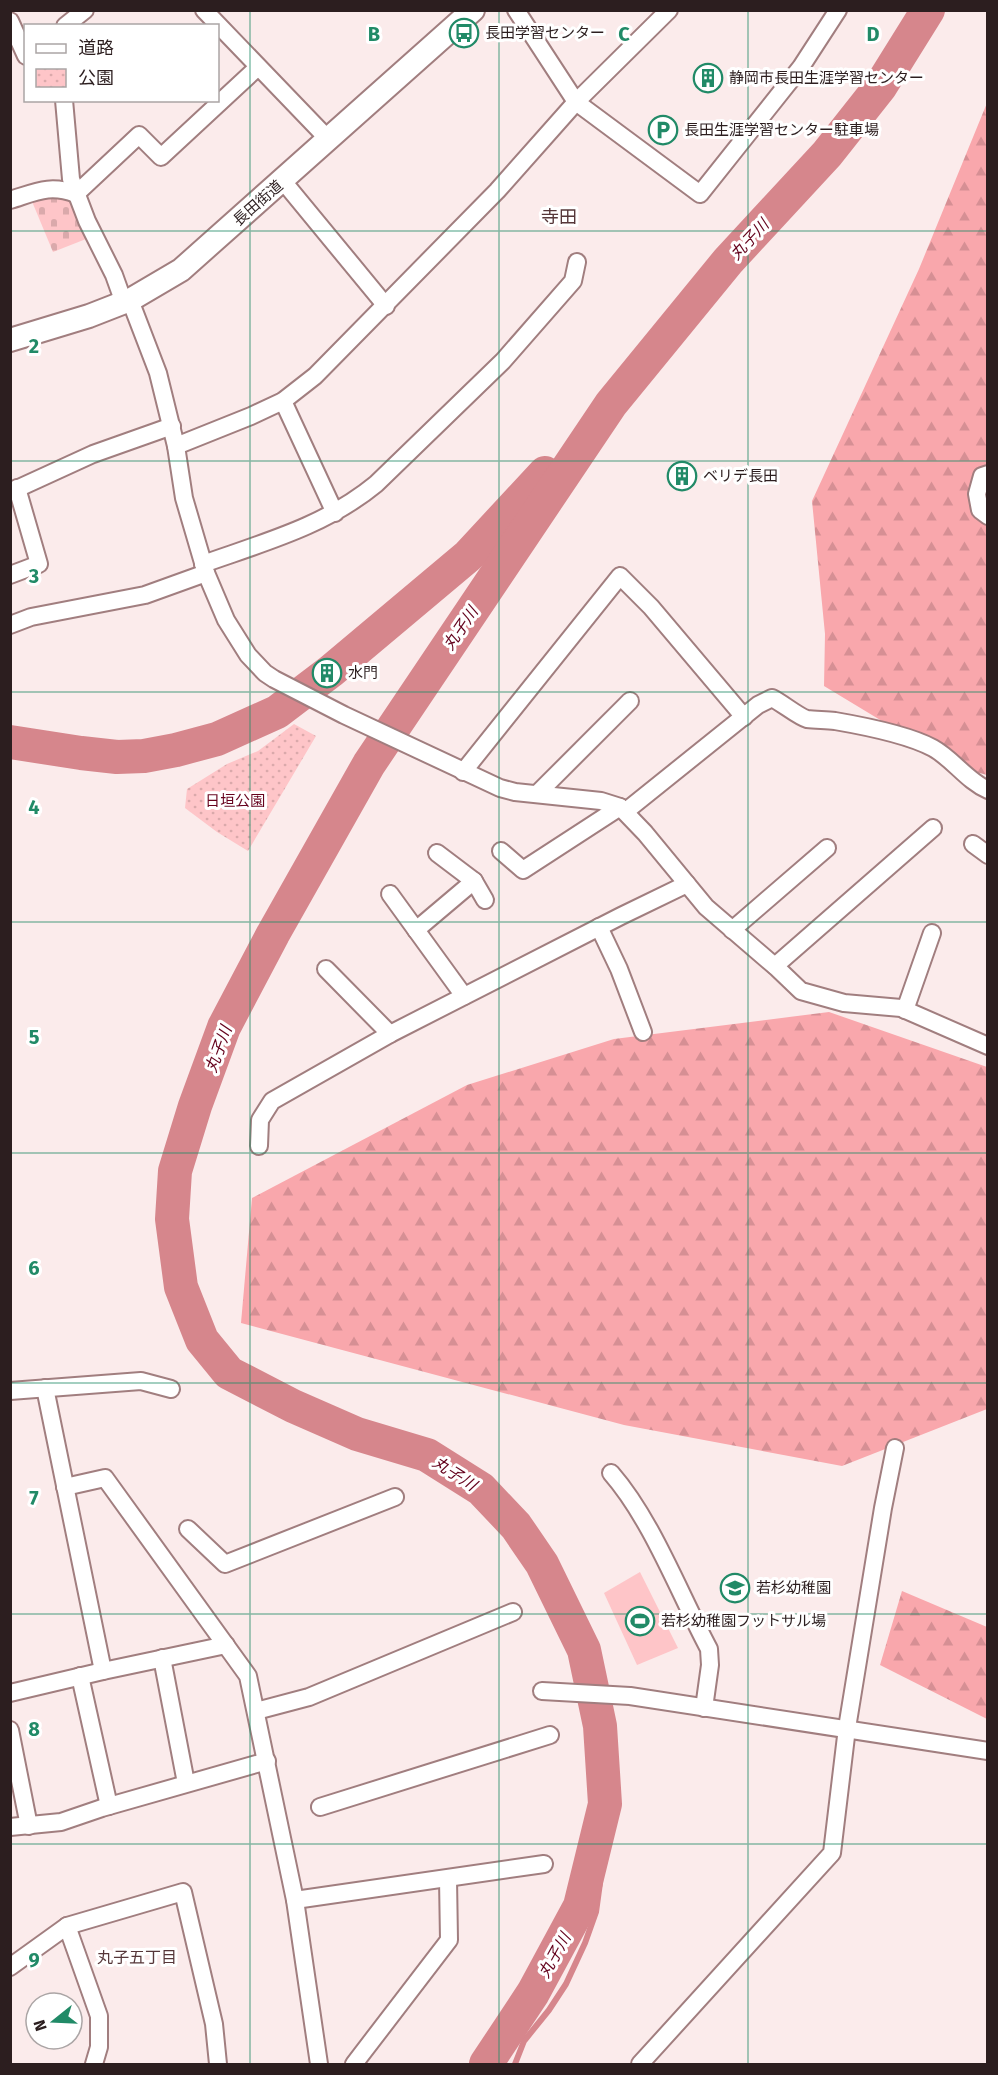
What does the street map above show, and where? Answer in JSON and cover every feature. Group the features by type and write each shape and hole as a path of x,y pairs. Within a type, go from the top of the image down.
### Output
{"main road":[{"name":"長田街道","path":"10,340 127,302 181,270 283,181 467,12"}],"street":[{"path":"68,24 85,10"},
{"path":"204,10 217,24"},
{"path":"516,10 576,102 700,194 801,66 838,10"},
{"path":"176,446 283,401 315,376 497,191 576,102 669,10"},
{"path":"10,21 24,52"},
{"path":"219,26 328,140"},
{"path":"76,194 139,135 161,157 258,67"},
{"path":"64,102 71,179 87,221 127,302 158,373 172,426 184,498 205,568 226,620 248,656 265,673 286,686 463,772 515,792 602,801 623,809 706,907 801,991 844,1003 905,1010 987,1046"},
{"path":"283,181 386,306"},
{"path":"10,200 52,188 76,194"},
{"path":"10,625 31,617 145,595 335,513 376,484 503,361 573,280 577,262"},
{"path":"283,401 335,513"},
{"path":"10,575 39,564 14,490 93,453 172,426"},
{"path":"987,474 982,476 977,494 980,510 987,516"},
{"path":"463,772 620,576 651,606 744,717"},
{"path":"501,851 523,870 623,809 758,705 772,698 805,718 836,721 908,738 933,748 987,790"},
{"path":"537,795 630,701"},
{"path":"775,966 933,828"},
{"path":"973,844 987,855"},
{"path":"732,930 827,848"},
{"path":"436,853 474,881 484,900"},
{"path":"416,930 474,881"},
{"path":"259,1146 260,1119 272,1101 390,1034 687,884"},
{"path":"390,894 464,996"},
{"path":"599,927 619,969 643,1032"},
{"path":"905,1010 932,933"},
{"path":"327,969 390,1034"},
{"path":"10,1391 141,1381 171,1389"},
{"path":"45,1388 103,1671"},
{"path":"640,2064 832,1853 847,1728 895,1448"},
{"path":"611,1473 625,1489 649,1530 709,1649 710,1665 704,1708"},
{"path":"65,1487 105,1478 248,1676 295,1900 319,2064"},
{"path":"188,1529 225,1564 395,1497"},
{"path":"256,1711 309,1697 513,1612"},
{"path":"10,1693 226,1645"},
{"path":"162,1658 186,1783"},
{"path":"80,1676 109,1806"},
{"path":"546,1691 623,1695 987,1751"},
{"path":"10,1730 29,1826"},
{"path":"320,1807 550,1735"},
{"path":"10,1827 61,1822 186,1783 267,1761"},
{"path":"295,1900 544,1864"},
{"path":"354,2064 449,1940 448,1879"},
{"path":"10,1967 67,1926 183,1892 214,2024 218,2064"},
{"path":"67,1926 99,2016 99,2047 94,2064"}],"green space":[{"path":"987,103 987,775 958,767 824,686 825,634 812,501 919,269"},
{"path":"68,196 86,239 53,252 31,199"},
{"name":"日垣公園","path":"294,724 316,736 248,851 185,808 187,789 227,764 258,751"},
{"path":"829,1012 987,1067 987,1409 842,1466 624,1425 241,1323 252,1198 467,1085 614,1039"},
{"name":"若杉幼稚園フットサル場","path":"640,1572 678,1648 637,1665 604,1593"},
{"path":"902,1591 987,1627 987,1719 880,1665"}],"waterway":[{"name":"丸子川","path":"486,2064 533,1993 580,1906 605,1804 600,1726 584,1650 542,1564 516,1526 481,1489 427,1455 357,1434 293,1406 229,1373 202,1340 181,1287 172,1219 175,1171 195,1106 224,1027 273,934 369,764 611,404 728,261 827,154 880,87 928,10"},
{"path":"10,742 117,757 144,756 217,739 277,712 331,671 468,556 545,473"},
{"path":"515,2064 524,2041 566,1984 596,1912 605,1804"}],"place":[{"name":"長田学習センター","path":"464,33"},
{"name":"静岡市長田生涯学習センター","path":"708,78"},
{"name":"長田生涯学習センター駐車場","path":"663,130"},
{"name":"ベリデ長田","path":"682,476"},
{"name":"水門","path":"327,673"},
{"name":"若杉幼稚園","path":"735,1588"},
{"name":"若杉幼稚園フットサル場","path":"640,1621"}],"district":[{"name":"寺田","path":"559,217"},
{"name":"丸子五丁目","path":"137,1957"}]}
